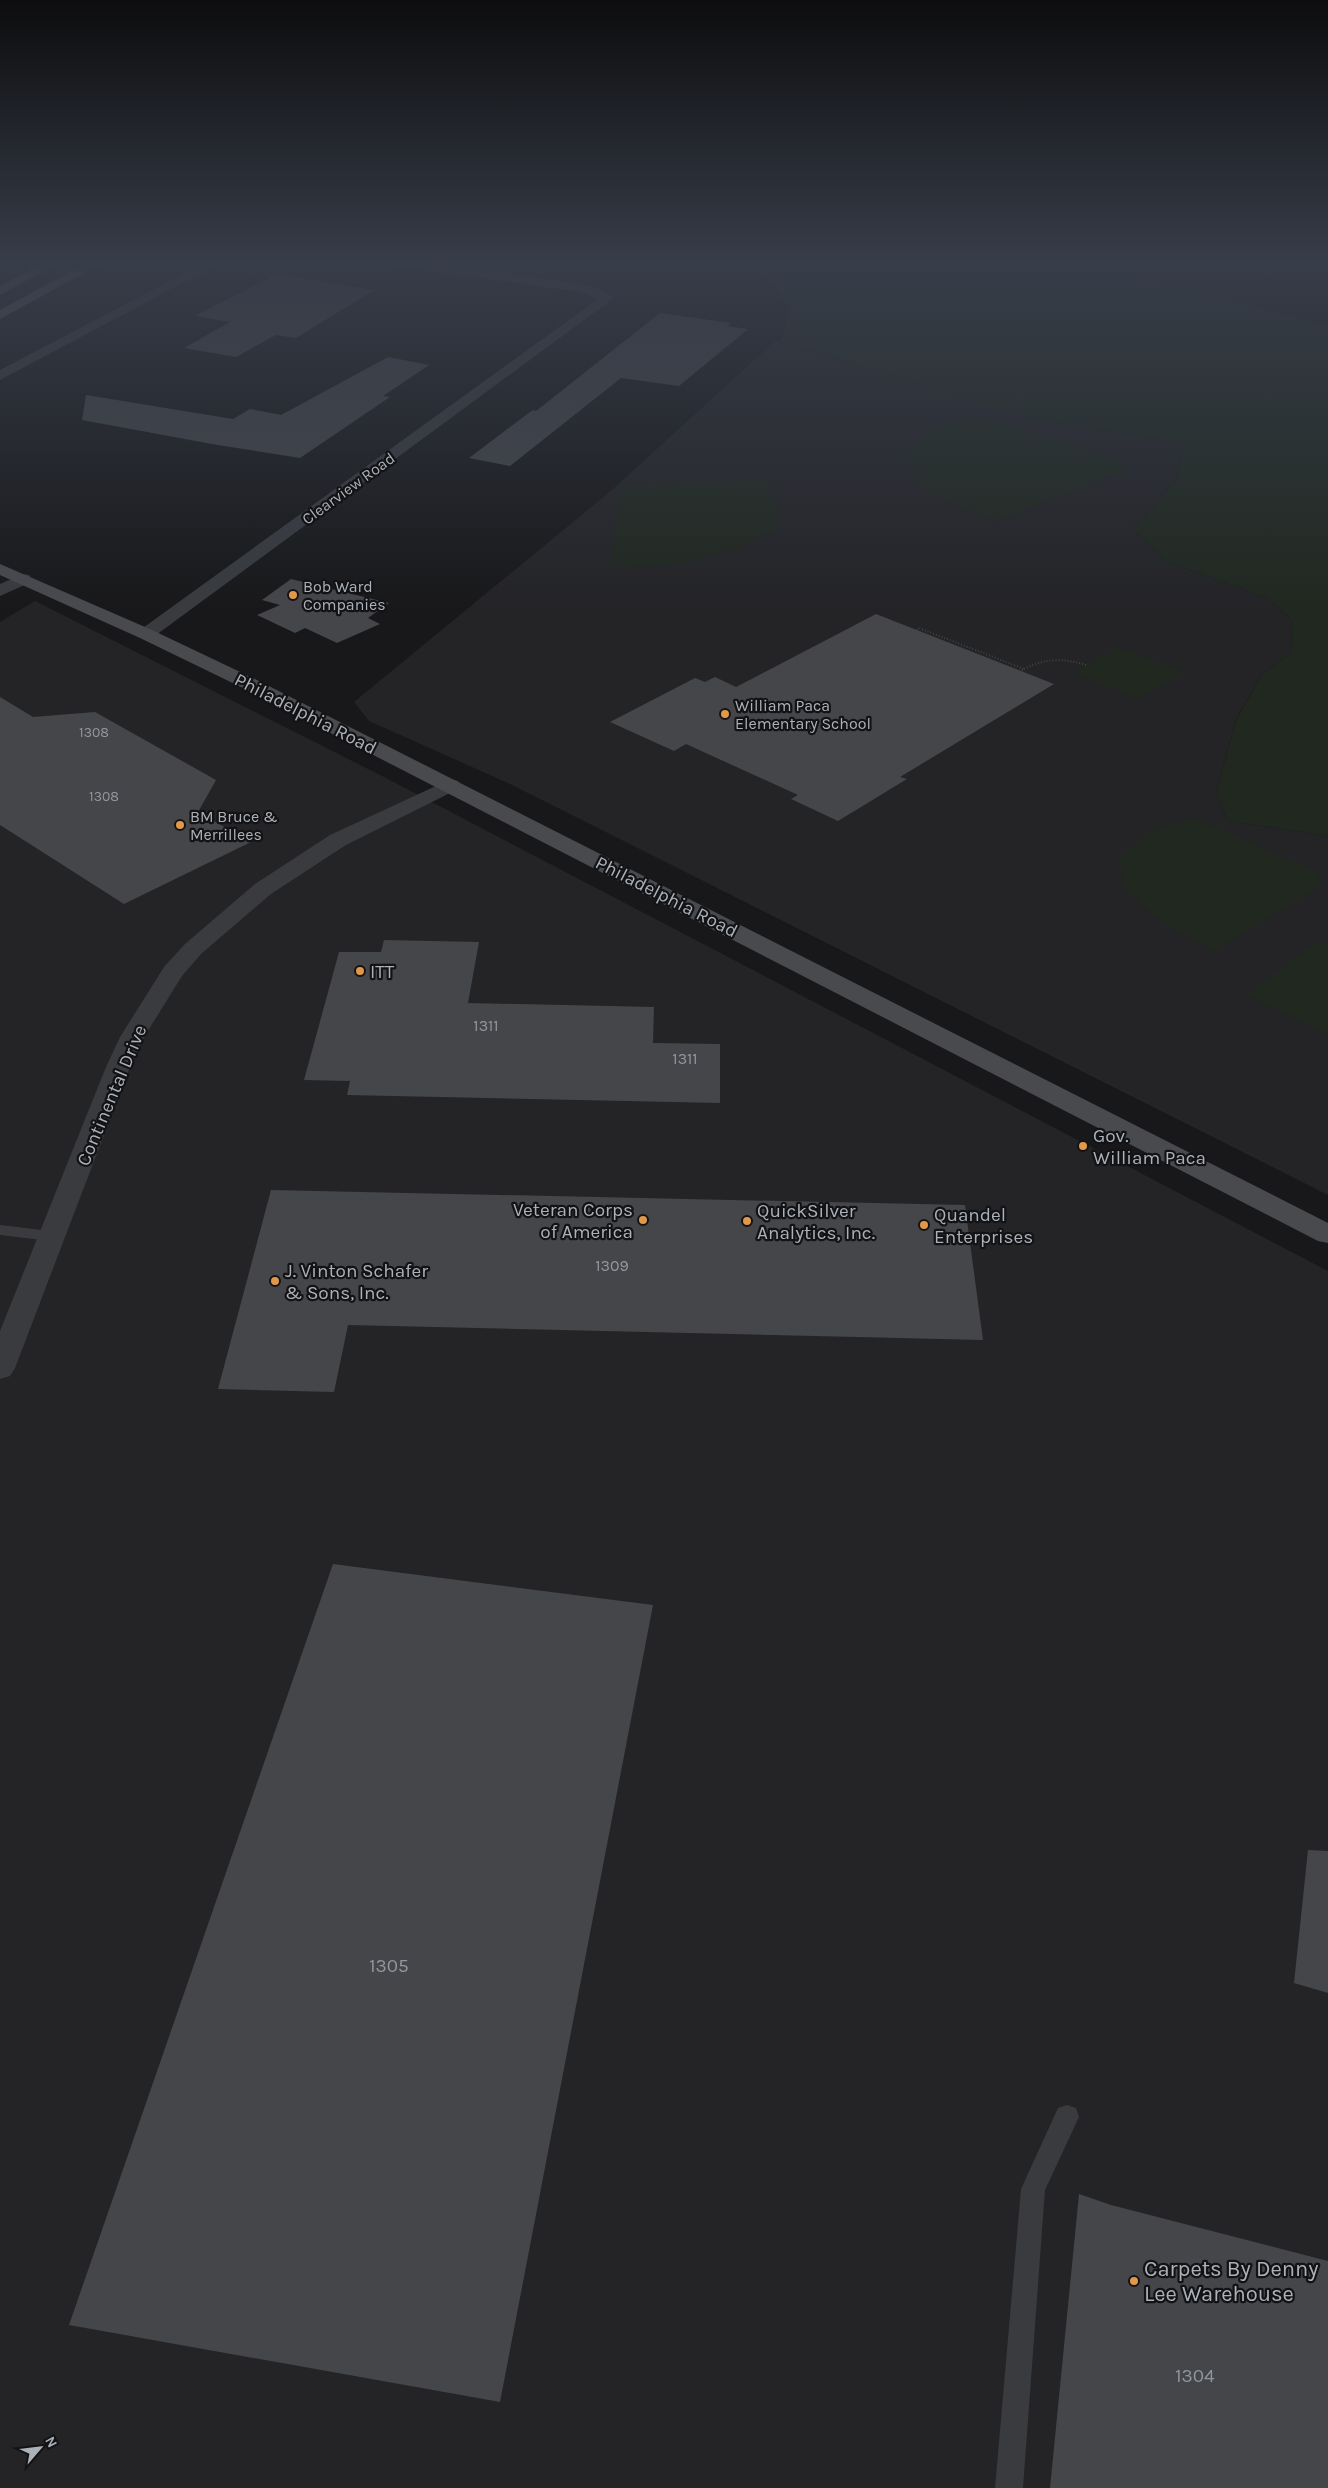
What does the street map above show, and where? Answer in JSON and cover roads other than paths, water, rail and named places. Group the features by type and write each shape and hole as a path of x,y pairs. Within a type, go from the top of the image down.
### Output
{"main road":[{"name":"Philadelphia Road","path":"0,569 146,634 451,785 1328,1234"}],"street":[{"name":"Clearview Road","path":"146,634 498,377"},
{"path":"0,591 23,579"},
{"name":"Continental Drive","path":"0,1368 121,1061 132,1037 172,972 193,950 263,888 338,840 451,785"}],"lane":[{"path":"0,1230 52,1236"},
{"path":"1009,2488 1033,2188 1067,2117"}],"place":[{"name":"Bob Ward Companies","path":"293,595"},
{"name":"William Paca Elementary School","path":"725,714"},
{"name":"BM Bruce & Merrillees","path":"180,825"},
{"name":"ITT","path":"360,971"},
{"name":"Gov. William Paca","path":"1083,1146"},
{"name":"Veteran Corps of America","path":"643,1220"},
{"name":"QuickSilver Analytics, Inc.","path":"747,1221"},
{"name":"Quandel Enterprises","path":"924,1225"},
{"name":"J. Vinton Schafer & Sons, Inc.","path":"275,1281"},
{"name":"Carpets By Denny Lee Warehouse","path":"1134,2281"}]}
